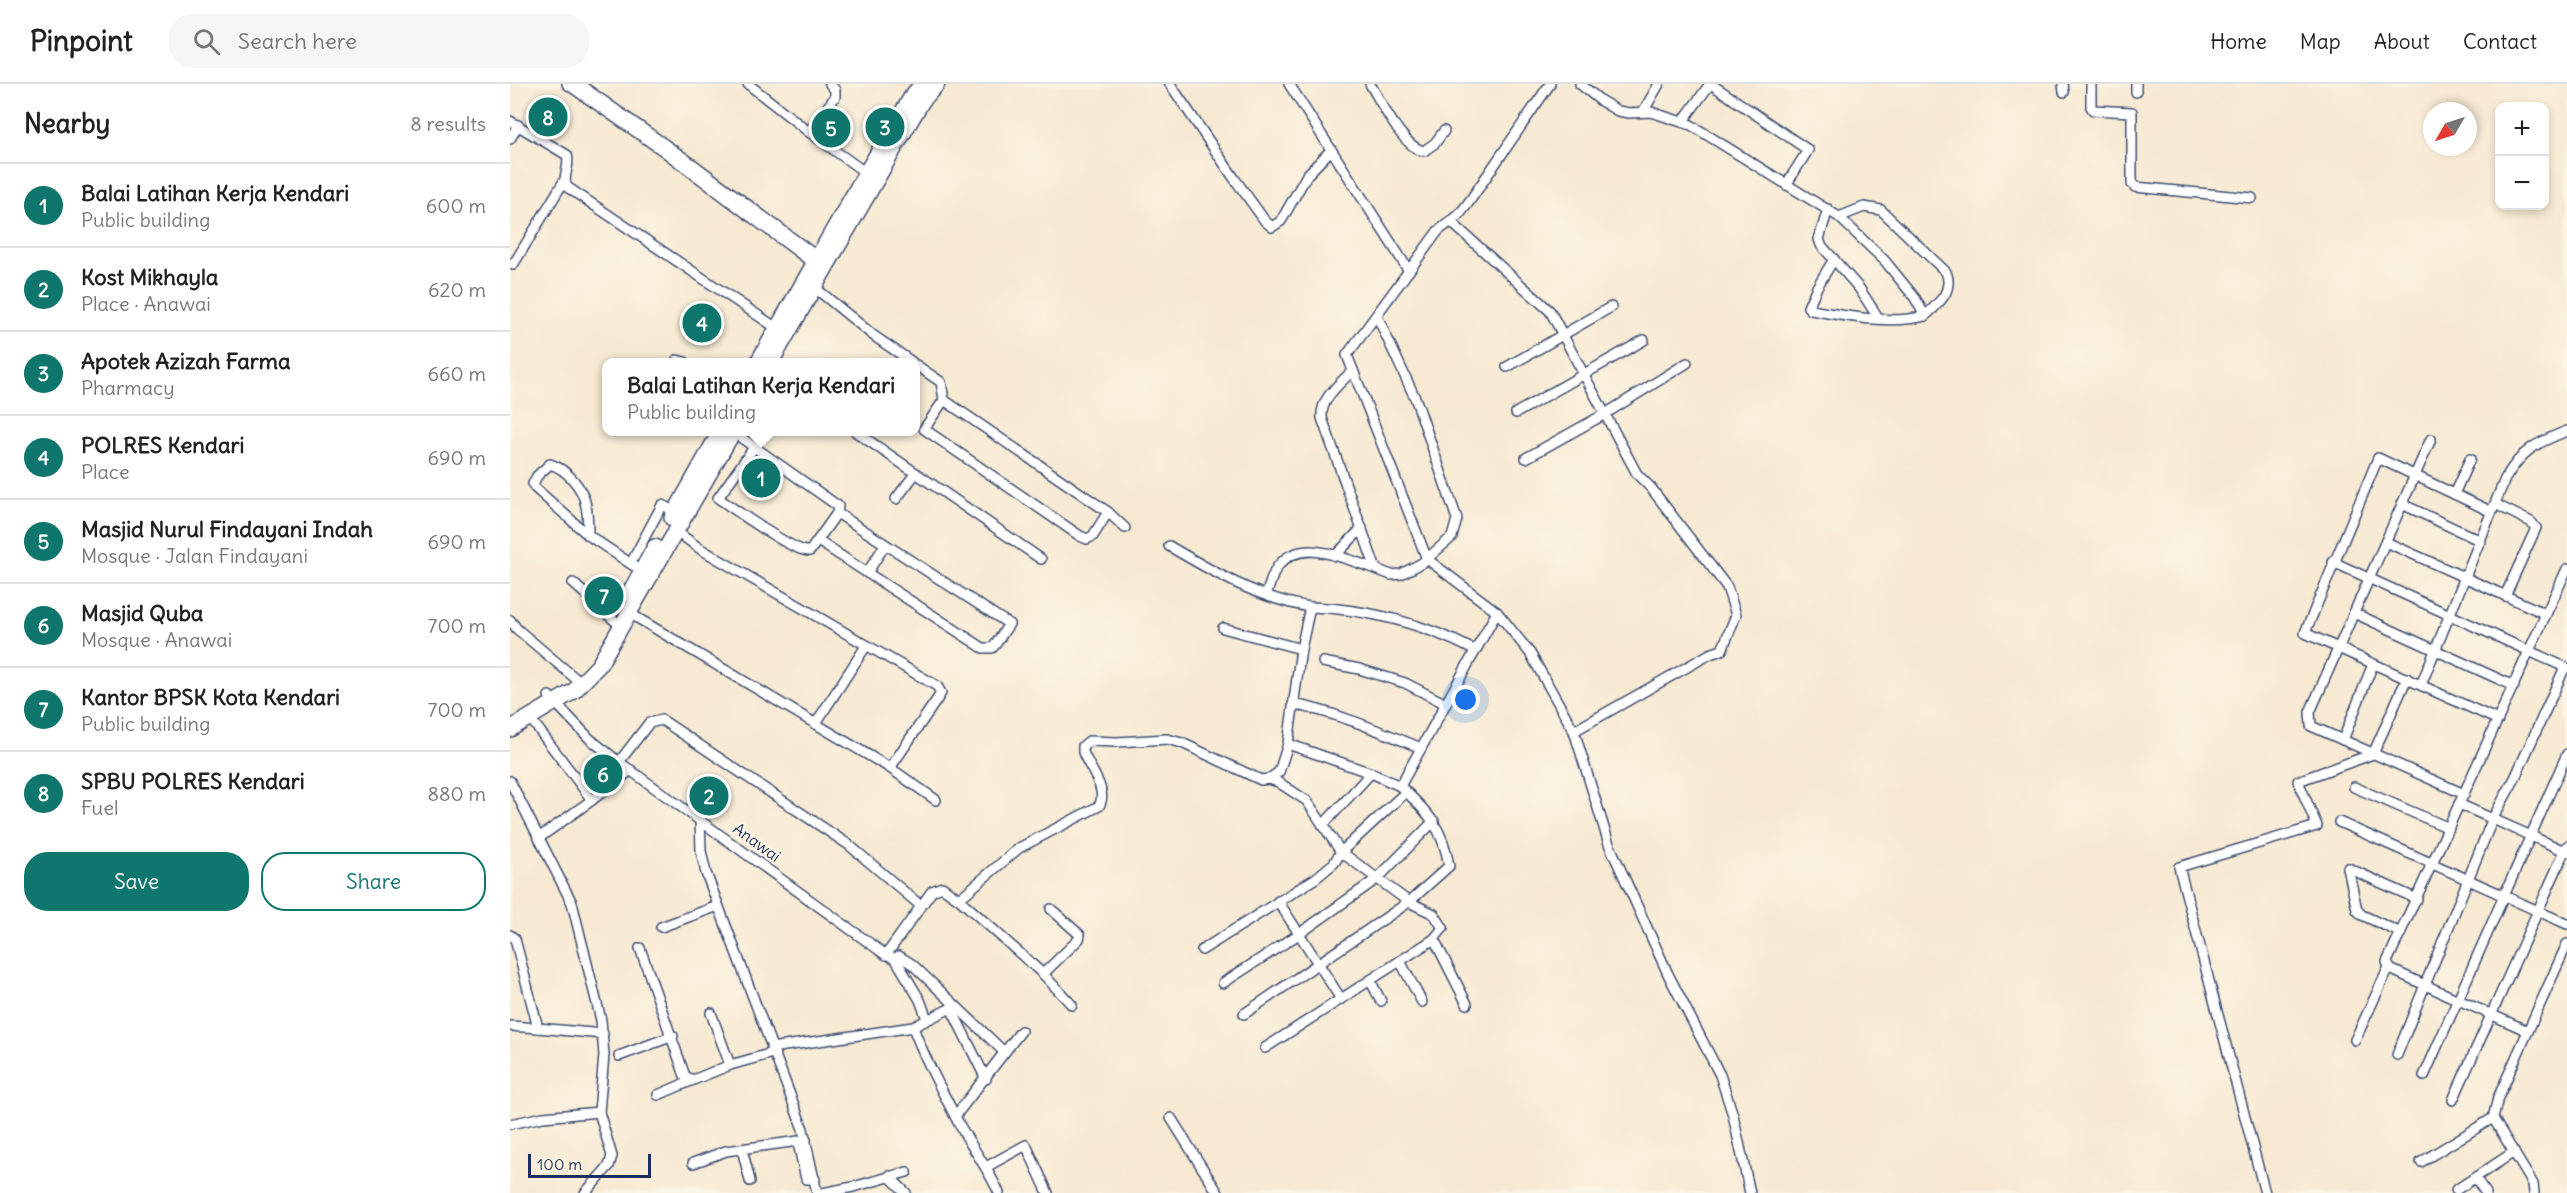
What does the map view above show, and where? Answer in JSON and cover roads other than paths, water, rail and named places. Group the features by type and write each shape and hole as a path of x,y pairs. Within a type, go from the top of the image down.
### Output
{"highway":[{"path":"774,358 814,287 853,209 866,172 912,96 922,84"},
{"path":"762,358 816,260 876,179 922,101 937,84"},
{"path":"511,725 552,699 574,691 599,665 622,617 636,567 676,512 718,436"},
{"path":"511,725 530,718 552,699 575,678 600,646 622,617 676,531 731,436"}],"street":[{"path":"567,84 816,260"},
{"path":"579,84 697,167 816,260"},
{"path":"748,84 809,132 866,172"},
{"path":"809,132 835,97 835,90 830,84"},
{"path":"1170,84 1234,178 1265,221 1272,227 1281,221 1306,175 1331,150"},
{"path":"1289,84 1409,271"},
{"path":"1370,84 1406,140 1414,148 1424,151 1431,148 1444,131"},
{"path":"1551,84 1469,202 1459,215 1438,231 1347,355 1427,559 1497,612 1530,653 1574,731 1610,844 1654,944 1720,1075 1733,1115 1750,1193"},
{"path":"1580,84 1611,108 1629,113 1644,112 1683,121 1828,209 1885,261 1915,298 1925,316"},
{"path":"1644,112 1646,104 1659,84"},
{"path":"1683,121 1711,84 1808,150 1786,184"},
{"path":"2091,84 2093,110 2132,112 2132,184 2135,187 2252,198"},
{"path":"510,139 514,123 567,155 569,164 564,181 513,265 510,263"},
{"path":"564,181 567,187 588,203 778,329"},
{"path":"1834,259 1808,307 1819,311 1903,320 1925,316 1946,294 1949,279 1946,272 1881,210 1864,207 1839,217"},
{"path":"1828,209 1819,242 1859,288 1880,319"},
{"path":"1450,221 1546,306 1637,474 1652,488 1726,587 1736,615 1722,650 1574,731"},
{"path":"814,287 873,336 905,358"},
{"path":"1507,367 1611,307"},
{"path":"1266,595 1277,566 1290,555 1306,549 1391,575 1401,574 1427,559 1452,537 1457,519 1416,400 1377,316"},
{"path":"1516,413 1644,340"},
{"path":"1526,458 1605,414 1687,363"},
{"path":"920,368 941,382 944,400 924,429 1087,539 1093,536 1108,512"},
{"path":"1353,370 1327,399 1321,412 1376,569"},
{"path":"944,400 1108,512 1125,528"},
{"path":"2421,685 2505,479 2522,454 2540,442 2567,431"},
{"path":"739,436 754,446 836,504 839,508 810,551 801,551 718,498 754,446"},
{"path":"862,436 1041,559"},
{"path":"2431,439 2310,712 2309,723 2316,729 2464,794"},
{"path":"2498,720 2305,633 2378,458 2454,494 2531,522 2536,528 2505,596"},
{"path":"2454,494 2470,459"},
{"path":"588,535 586,505 583,497 567,472 550,465 537,476 533,484 535,488 588,535 636,567"},
{"path":"896,499 915,474"},
{"path":"2402,504 2481,541"},
{"path":"818,541 983,648 992,648 995,645 1009,624 837,513"},
{"path":"1335,556 1362,528"},
{"path":"676,531 699,548 937,686 941,693 890,768"},
{"path":"2386,542 2546,614"},
{"path":"867,573 885,545"},
{"path":"1169,546 1230,580 1292,604 1337,608 1408,623 1446,635 1474,650"},
{"path":"2333,562 2566,667 2515,778 2493,818 2397,1055"},
{"path":"2355,1040 2389,968 2387,962 2567,569"},
{"path":"573,583 622,617 816,723 890,768 936,800"},
{"path":"1269,779 1281,769 1288,744 1300,649 1310,607"},
{"path":"1202,950 1316,878 1334,863 1341,852 1403,789 1421,748 1497,612"},
{"path":"2354,613 2514,686"},
{"path":"510,620 517,629 575,678"},
{"path":"1223,628 1300,649"},
{"path":"816,723 866,646"},
{"path":"1323,662 1359,669 1405,683 1446,704"},
{"path":"2343,740 2373,664"},
{"path":"2265,1193 2179,867 2317,826 2298,781 2373,754 2407,678"},
{"name":"Anawai","path":"552,699 590,739 619,762 890,957"},
{"path":"1293,704 1348,719 1421,748"},
{"path":"530,718 592,800"},
{"path":"619,762 649,723 662,720 849,845 921,906"},
{"path":"959,899 1019,848 1099,806 1102,799 1101,790 1083,752 1083,746 1089,741 1167,739 1182,742 1261,780 1269,779 1278,782 1307,801 1341,852 1409,902 1434,914 1443,928 1434,939 1265,1048"},
{"path":"1244,1014 1409,902 1449,866 1446,846 1434,821 1403,789 1371,773 1288,744"},
{"path":"2424,1076 2567,754"},
{"path":"540,837 631,770"},
{"path":"1323,825 1371,773"},
{"path":"510,781 540,837 575,912 603,1034 603,1085 599,1112 612,1159 609,1166 585,1193"},
{"path":"2354,787 2449,828"},
{"path":"2453,1100 2566,849 2459,804"},
{"path":"700,819 701,851 706,873 772,1051 815,1179 817,1193"},
{"path":"1222,983 1299,934 1378,878 1434,821"},
{"path":"2340,822 2567,924"},
{"path":"2401,933 2362,915 2357,910 2348,868 2417,899"},
{"path":"890,957 921,906 937,888 942,887 959,899 1043,974 1072,1005"},
{"path":"1278,901 1341,999"},
{"path":"661,927 718,906"},
{"path":"1043,974 1079,939 1080,935 1051,909"},
{"path":"510,935 515,939 538,1028"},
{"path":"1434,939 1467,1004"},
{"path":"2421,1162 2493,1118 2498,1098 2567,944"},
{"path":"640,948 685,1076 693,1080"},
{"path":"890,957 899,956 912,964 954,1007 1001,1049"},
{"path":"890,957 920,1000 927,1019"},
{"path":"1400,961 1422,1002"},
{"path":"2389,968 2528,1032"},
{"path":"1370,980 1381,1001"},
{"path":"658,1095 730,1065 772,1051 913,1027 954,1007"},
{"path":"954,1007 986,1079"},
{"path":"711,1013 730,1065"},
{"path":"510,1026 603,1034"},
{"path":"913,1027 923,1055 999,1193"},
{"path":"956,1115 1021,1031"},
{"path":"619,1056 672,1036"},
{"path":"510,1124 543,1117 599,1112"},
{"path":"1171,1118 1218,1193"},
{"path":"2493,1118 2533,1184 2534,1193"},
{"path":"693,1163 713,1154 802,1142"},
{"path":"986,1167 1026,1145 1048,1193"},
{"path":"742,1149 750,1181"},
{"path":"2456,1190 2514,1152"},
{"path":"822,1193 907,1172"},
{"path":"889,1176 906,1193"},
{"path":"2475,1178 2486,1193"}],"place":[{"name":"SPBU POLRES Kendari","path":"548,117"},
{"name":"Apotek Azizah Farma","path":"885,127"},
{"name":"Masjid Nurul Findayani Indah","path":"831,128"},
{"name":"POLRES Kendari","path":"702,323"},
{"name":"Balai Latihan Kerja Kendari","path":"761,478"},
{"name":"Kantor BPSK Kota Kendari","path":"604,596"},
{"name":"Masjid Quba","path":"603,774"},
{"name":"Kost Mikhayla","path":"709,796"}]}
